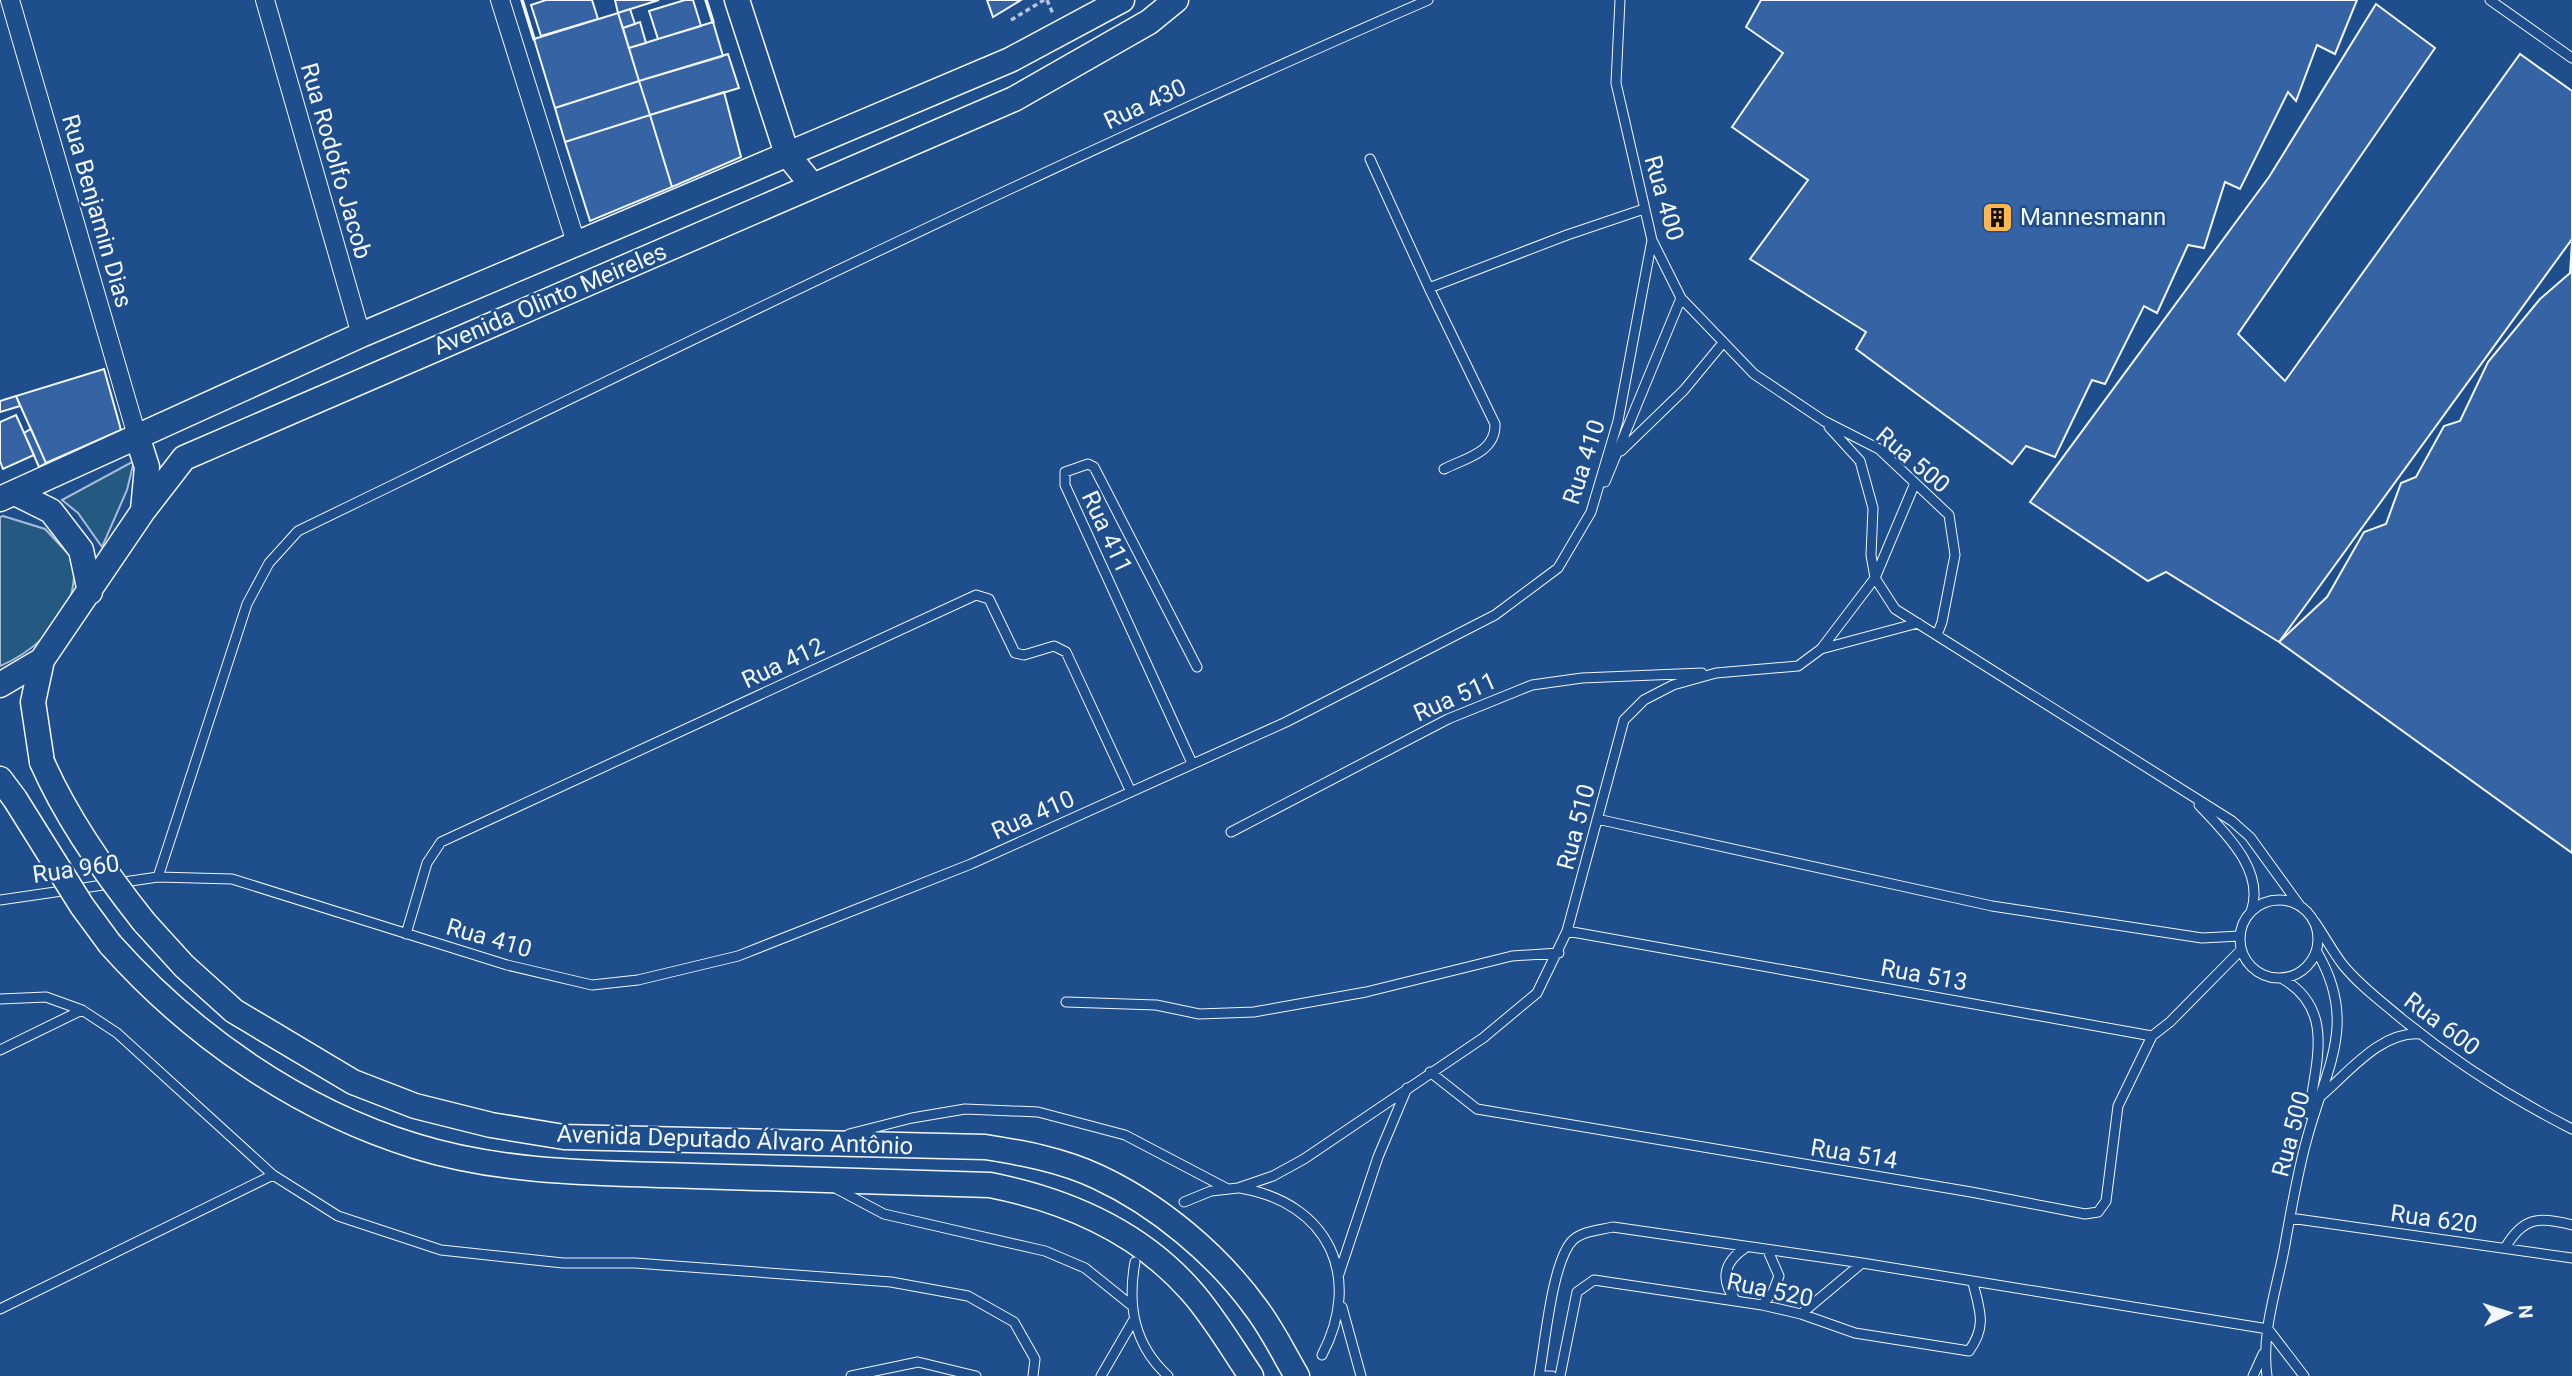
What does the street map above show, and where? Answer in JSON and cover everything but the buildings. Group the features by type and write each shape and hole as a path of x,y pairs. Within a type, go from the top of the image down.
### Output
{"main road":[{"path":"737,0 786,153 812,185"},
{"name":"Avenida Olinto Meireles","path":"7,496 361,335 1010,60 1122,0"},
{"name":"Avenida Olinto Meireles","path":"0,685 42,660 143,511 184,458 1014,99 1149,22 1176,0"},
{"path":"137,436 148,467 143,511"},
{"path":"7,496 51,511 81,550 90,592"},
{"name":"Avenida Deputado Álvaro Antônio","path":"42,660 33,702 42,762 51,783 111,881 184,966 234,1011 353,1082 415,1106 491,1125 564,1137 985,1146 1042,1157 1098,1177 1164,1217 1217,1262 1257,1308 1297,1376"},
{"name":"Avenida Deputado Álvaro Antônio","path":"8,789 82,906 110,944 159,996 206,1035 277,1084 345,1118 416,1146 548,1170 990,1185 1040,1195 1090,1215 1145,1250 1191,1291 1251,1376"}],"street":[{"name":"Rua Benjamin Dias","path":"10,0 137,436"},
{"name":"Rua Rodolfo Jacob","path":"265,0 361,335"},
{"path":"500,0 576,243"}],"lane":[{"name":"Rua 430","path":"158,877 247,604 269,563 298,531 880,248 1220,90 1428,0"},
{"name":"Rua 400","path":"1620,0 1616,83 1652,240 1681,298 1722,344 1754,374 1824,421"},
{"path":"2490,0 2572,58"},
{"path":"1370,159 1495,424 1495,438 1488,448 1444,469"},
{"path":"1429,288 1567,235 1644,209"},
{"name":"Rua 410","path":"158,877 232,879 507,965 592,985 639,980 738,956 971,864 1286,722 1495,615 1558,568 1591,512 1618,421 1652,240"},
{"path":"1591,512 1618,454 1681,298"},
{"path":"1618,454 1684,390 1722,344"},
{"name":"Rua 500","path":"1824,421 1879,449 1949,515 1955,555 1937,635"},
{"name":"Rua 500","path":"1824,421 1860,461 1873,508 1871,555 1875,578 1895,609 2232,821 2250,837 2300,906"},
{"name":"Rua 411","path":"1192,763 1065,485 1065,472 1088,464 1094,467 1197,667"},
{"name":"Rua 510","path":"1238,1188 1273,1176 1304,1159 1483,1038 1537,993 1559,953 1567,931 1624,720 1654,695 1673,685 1716,673 1798,666 1821,649 1875,578 1915,483"},
{"name":"Rua 412","path":"406,934 427,863 441,842 976,595 989,599 1015,653 1024,655 1054,646 1066,652 1131,792"},
{"name":"Rua 510","path":"1821,649 1918,623"},
{"name":"Rua 511","path":"1231,832 1448,719 1532,685 1614,676 1716,673"},
{"path":"2190,796 2235,843 2254,885 2251,912"},
{"path":"1597,820 1992,906 2202,938 2240,936"},
{"name":"Rua 960","path":"0,900 158,877"},
{"path":"2283,979 2300,973 2316,952 2318,931 2314,920 2300,906 2280,900 2269,901 2251,912 2243,923 2241,950 2256,972 2283,979 2308,998 2319,1029 2307,1137"},
{"name":"Rua 600","path":"2314,920 2343,964 2368,991 2421,1034 2451,1058 2536,1111 2572,1129"},
{"name":"Rua 513","path":"1567,931 2152,1035"},
{"path":"2152,1035 2169,1023 2241,950"},
{"name":"Rua 500","path":"2264,1352 2307,1137 2333,1063 2337,1034 2331,976 2316,952"},
{"path":"1066,1002 1156,1005 1199,1014 1254,1012 1366,992 1512,956 1559,953"},
{"path":"0,999 47,997 82,1010 117,1033 273,1175 338,1216 441,1250 563,1263 635,1263 891,1282 968,1296 1014,1322 1035,1359 1033,1376"},
{"path":"0,1050 82,1010"},
{"path":"2319,1098 2386,1040 2401,1034 2421,1034"},
{"name":"Rua 514","path":"1430,1072 1477,1109 1971,1192 2085,1214 2098,1212 2106,1200 2118,1106 2152,1035"},
{"path":"1339,1273 1378,1157 1408,1087"},
{"path":"813,1143 912,1118 965,1109 1038,1112 1125,1135 1228,1189"},
{"path":"0,1309 273,1175"},
{"path":"820,1180 884,1214 1045,1251 1085,1268 1131,1305"},
{"path":"1184,1202 1210,1191 1238,1188 1266,1193 1292,1205 1314,1223 1330,1247 1339,1273 1341,1302 1361,1376"},
{"name":"Rua 620","path":"2290,1218 2572,1258"},
{"path":"2505,1248 2516,1229 2533,1220 2572,1225"},
{"name":"Rua 520","path":"1540,1376 1560,1257 1574,1239 1589,1232 1613,1227 1862,1263 2268,1329"},
{"path":"1736,1301 1724,1277 1730,1260 1745,1248"},
{"path":"1762,1304 1773,1292 1779,1276 1768,1251"},
{"path":"1135,1262 1130,1292 1133,1321 1145,1350 1167,1375"},
{"path":"1801,1314 1862,1263"},
{"name":"Rua 520","path":"1560,1376 1577,1292 1594,1280 1762,1304 1855,1333 1969,1351 1981,1334 1980,1309 1973,1283"},
{"path":"1322,1355 1335,1330 1341,1302"},
{"path":"1101,1376 1133,1321"},
{"path":"2268,1329 2304,1376"},
{"path":"2253,1376 2264,1352"},
{"path":"2264,1352 2267,1376"},
{"path":"851,1376 918,1362 976,1376"},
{"path":"1152,1376 1167,1375"},
{"path":"1540,1376 1552,1376"}],"path":[{"path":"1011,20 1044,0"}],"shaded area":[{"path":"134,461 127,490 102,547 78,513 62,500"},
{"path":"0,517 45,529 76,562 71,595 53,628 22,654 0,666"}],"wall":[{"path":"522,0 534,39"},
{"path":"706,0 713,22"}],"place":[{"name":"Mannesmann","path":"1997,217"}]}
